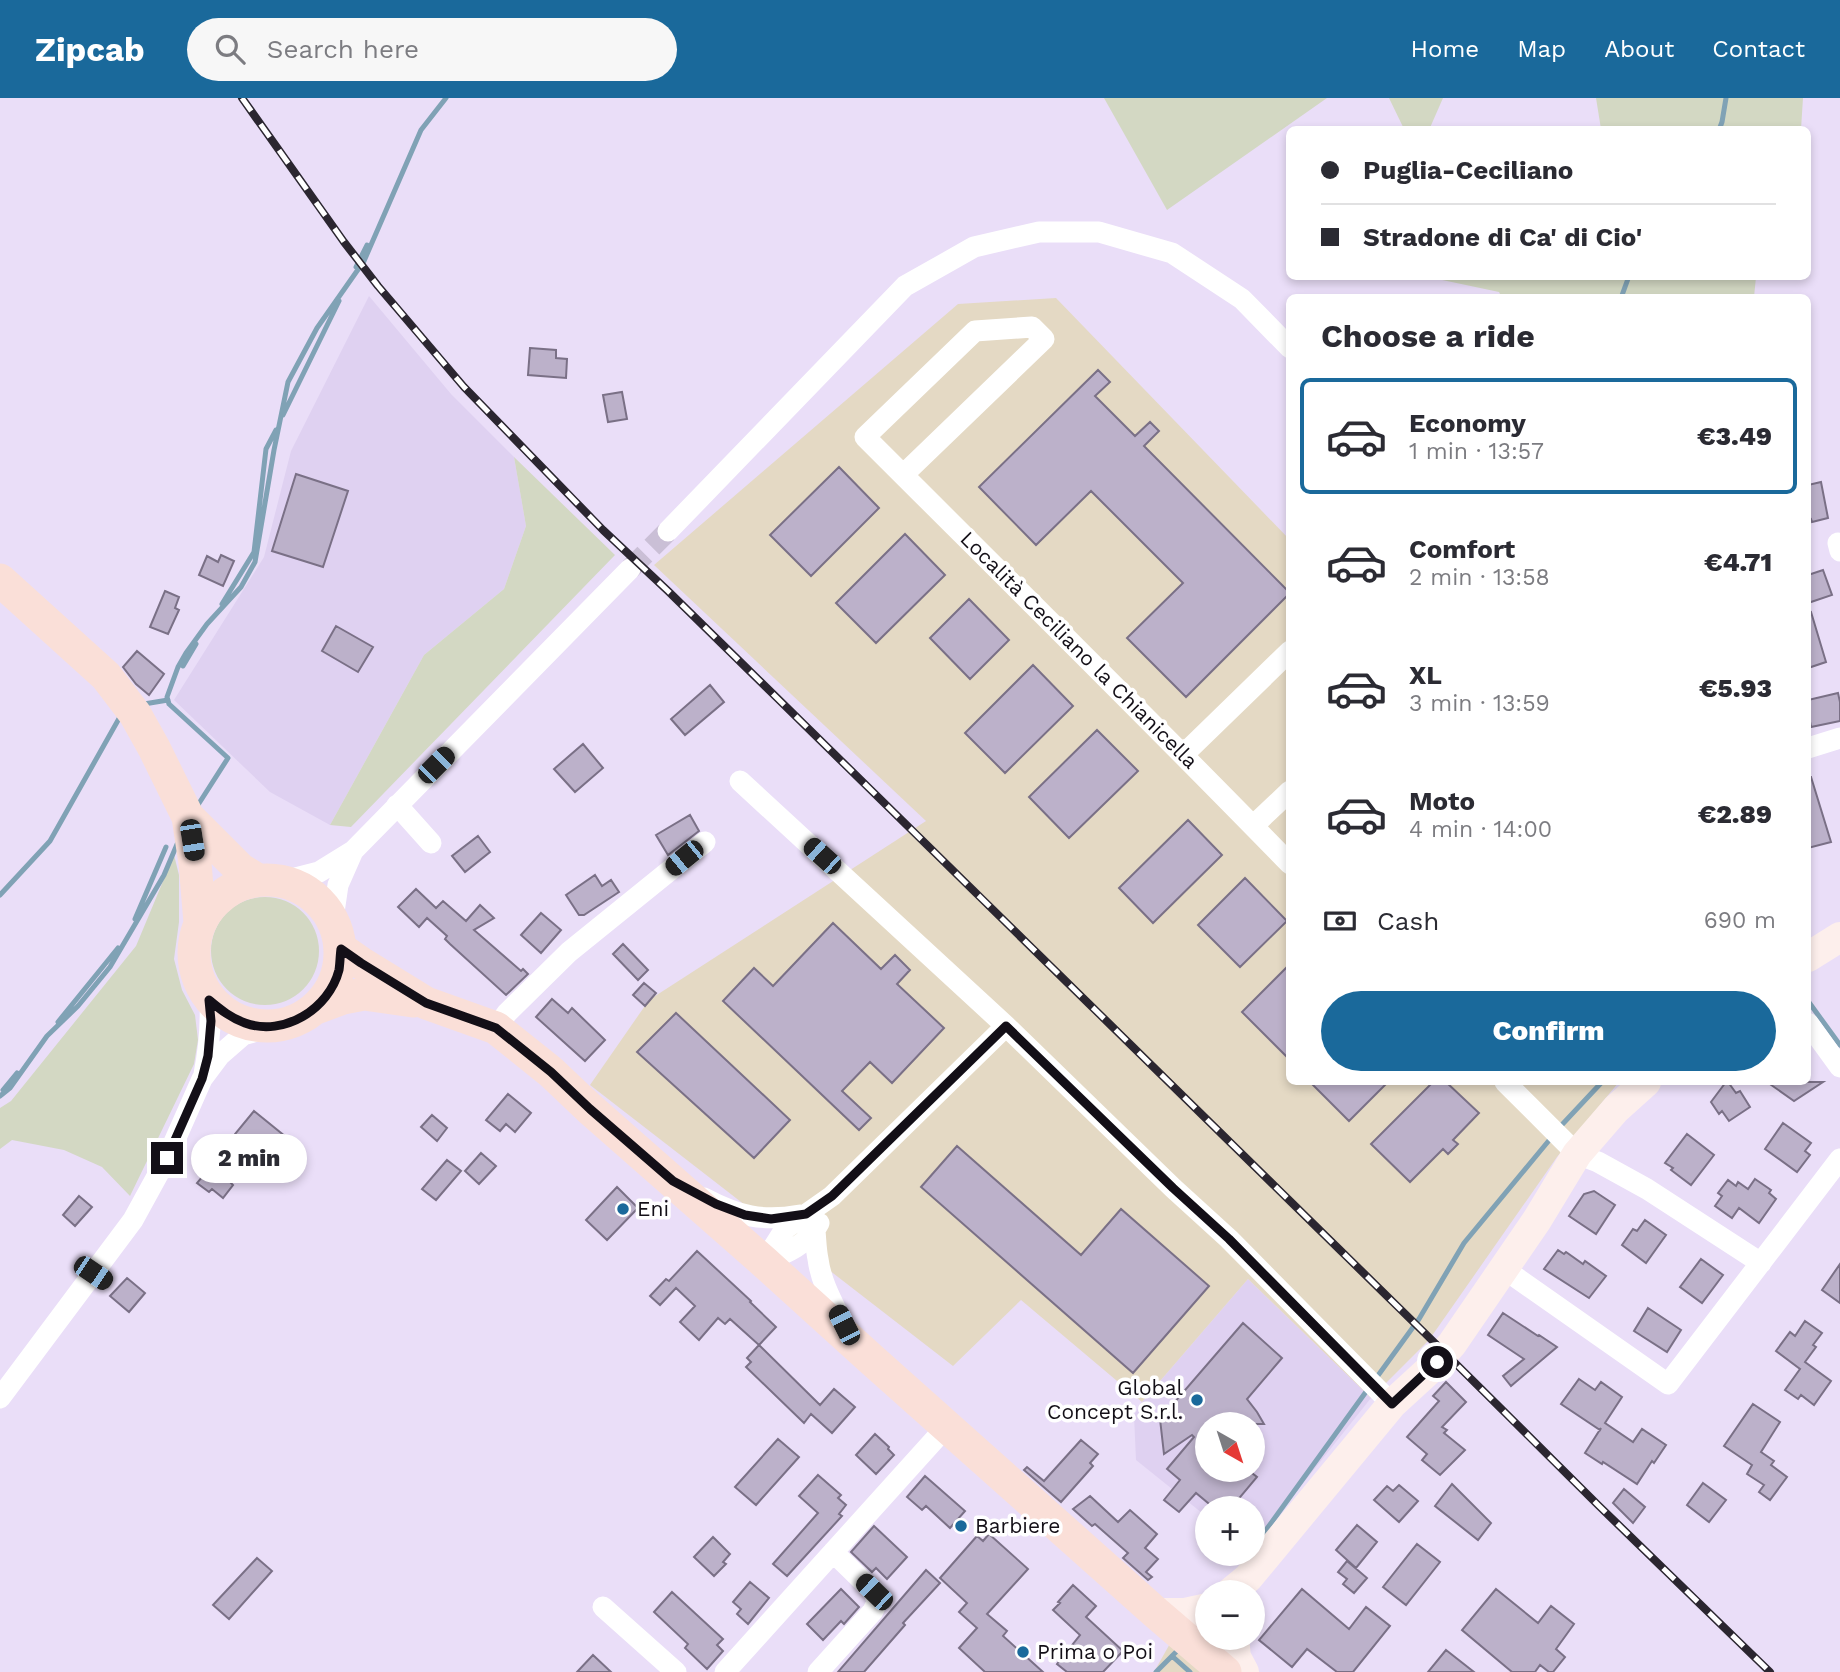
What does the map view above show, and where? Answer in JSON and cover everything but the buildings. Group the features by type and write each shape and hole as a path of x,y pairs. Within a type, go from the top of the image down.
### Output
{"main road":[{"path":"0,580 106,676 135,714 188,817 200,923"},
{"path":"188,817 240,869 304,889 312,895 320,902 337,934 361,963 426,1003"},
{"path":"271,880 234,887 214,902 200,923 194,943 194,963 199,982 209,1000 227,1015 248,1024 271,1027 295,1021 316,1008 343,998 364,994 426,1003 496,1028 551,1072 1156,1613 1195,1637"},
{"path":"316,1008 330,991 339,971 337,934"},
{"path":"1210,1650 1225,1672"}],"street":[{"path":"668,531 905,286 974,247 1039,232 1099,232 1172,253 1242,299 1286,344"},
{"name":"Località Ceciliano la Chianicella","path":"903,475 1044,339 1032,327 975,331 864,437 1286,860"},
{"path":"271,880 320,872 353,851 630,569"},
{"path":"1183,755 1286,656"},
{"path":"1811,747 1840,738"},
{"path":"740,781 1006,1026 1229,1239 1392,1404"},
{"path":"1253,826 1286,795"},
{"path":"397,805 431,844"},
{"path":"496,1028 507,1013 569,952 705,842"},
{"path":"337,934 338,885 353,851"},
{"path":"1811,955 1840,937"},
{"path":"0,1398 100,1278 167,1158 202,1079 208,1056 211,1021 209,1000"},
{"path":"764,1262 785,1229 811,1222 832,1196 1006,1026"},
{"path":"202,1079 220,1055 243,1035 271,1027"},
{"path":"1811,1027 1840,1067"},
{"path":"1508,1085 1577,1154 1639,1184 1761,1263"},
{"path":"1248,1580 1392,1404 1428,1371 1452,1344 1537,1220 1577,1154 1616,1109 1643,1085"},
{"path":"1504,1269 1668,1384 1840,1159"},
{"path":"673,1181 716,1204 757,1218 811,1222"},
{"path":"811,1222 827,1291 852,1341"},
{"path":"725,1672 946,1427"},
{"path":"818,1672 873,1611 877,1602 874,1592 833,1552"},
{"path":"603,1608 676,1672"},
{"path":"1156,1613 1195,1611"},
{"path":"1235,1650 1244,1672"}],"shaded area":[{"path":"369,296 451,394 514,457 526,526 504,589 424,655 330,825 270,792 174,700 264,557 291,451"},
{"path":"1056,298 1286,536 1286,1085 1617,1085 1557,1157 1429,1340 1371,1398 1248,1279 1142,1402 1021,1300 953,1366 590,1085 649,1000 926,821 654,565 958,304"},
{"path":"1248,1279 1371,1398 1265,1531 1265,1496 1195,1496 1195,1507 1136,1460 1134,1415 1142,1402"},
{"path":"1172,1640 1208,1672 1154,1672"}],"green space":[{"path":"1104,98 1327,98 1286,126 1167,210"},
{"path":"1389,98 1443,98 1431,126 1403,126"},
{"path":"1596,98 1803,98 1801,126 1601,126"},
{"path":"1442,280 1756,280 1754,294 1499,292"},
{"path":"514,457 615,555 351,827 330,825 424,655 504,589 526,526"},
{"path":"174,855 179,875 179,922 174,959 182,990 195,1015 198,1040 194,1064 130,1196 102,1167 64,1150 12,1140 0,1149 0,1108 11,1101 136,946"},
{"path":"265,897 286,901 303,913 315,930 319,951 315,972 303,989 286,1001 265,1005 244,1001 227,989 215,972 211,951 215,930 227,913 244,901"}],"waterway":[{"path":"196,808 228,758 169,704 167,697 186,653 207,624 241,587 255,562 288,382 317,328 364,261 421,130 446,98"},
{"path":"1720,126 1726,98"},
{"path":"356,267 367,245"},
{"path":"1622,294 1628,280"},
{"path":"283,415 339,301"},
{"path":"222,604 254,552 266,449 276,430"},
{"path":"183,666 196,644"},
{"path":"144,704 168,700"},
{"path":"0,895 50,841 121,715"},
{"path":"0,1096 10,1088 47,1036 78,1006 110,967 164,875 178,842"},
{"path":"135,919 166,847"},
{"path":"58,1022 118,948"},
{"path":"1811,1005 1840,1045"},
{"path":"3,1090 17,1073"},
{"path":"1557,1130 1599,1085"},
{"path":"1374,1381 1419,1319 1464,1243 1551,1138"},
{"path":"1265,1531 1368,1389"},
{"path":"1156,1672 1181,1647"},
{"path":"1172,1656 1190,1672"}],"tunnel":[{"path":"630,569 668,531"}],"railway":[{"path":"242,98 344,242 464,387 603,530 1770,1672"}],"place":[{"name":"Eni","path":"623,1209"},
{"name":"Global Concept S.r.l.","path":"1197,1400"},
{"name":"Barbiere","path":"961,1526"},
{"name":"Prima o Poi","path":"1023,1652"}],"route":[{"path":"167,1158 202,1079 208,1056 211,1021 209,1000 227,1015 248,1024 271,1027 295,1021 316,1008 330,991 339,971 341,949 426,1003 496,1028 551,1072 673,1181 716,1204 757,1218 771,1219 806,1214 832,1196 1006,1026 1229,1239 1392,1404 1437,1362"}]}
